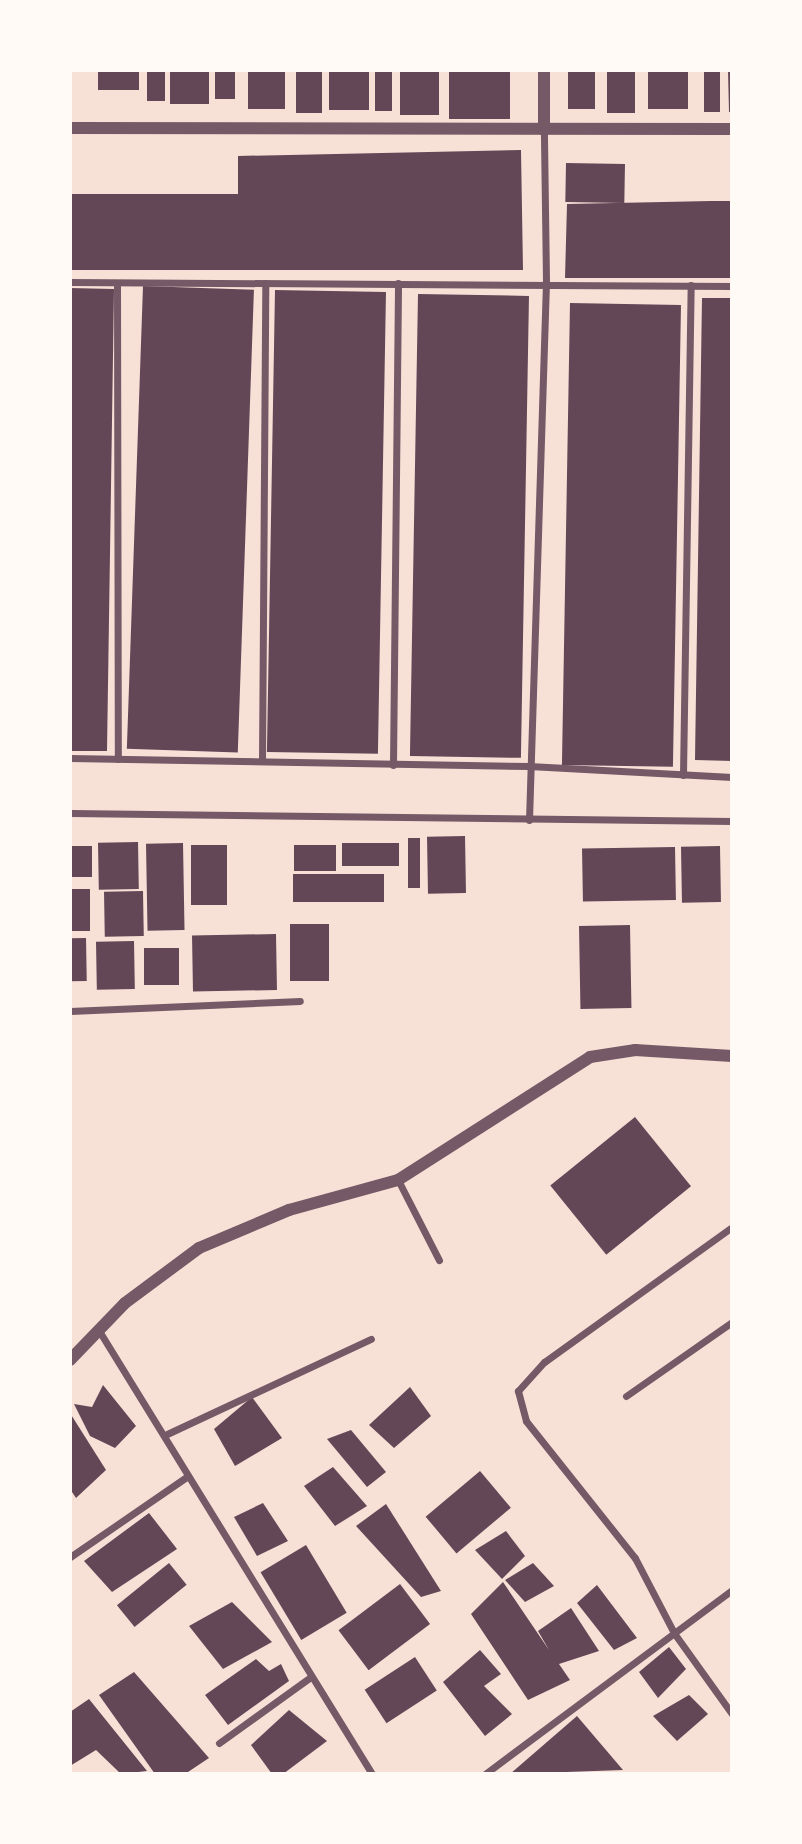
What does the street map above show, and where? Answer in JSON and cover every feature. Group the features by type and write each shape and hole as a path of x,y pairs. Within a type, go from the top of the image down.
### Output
{"street":[{"path":"529,820 546,281 544,70"},
{"path":"70,128 732,129"},
{"path":"70,282 265,284 546,281 732,286"},
{"path":"117,283 118,759"},
{"path":"393,765 398,283"},
{"path":"261,761 265,284"},
{"path":"682,775 691,285"},
{"path":"70,758 529,766 732,777"},
{"path":"70,813 732,821"},
{"path":"70,1011 300,1001"},
{"path":"70,1360 101,1334 134,1296 199,1248 289,1210 398,1180 590,1057 635,1051 732,1056"},
{"path":"398,1180 439,1260"},
{"path":"732,1227 544,1362 519,1391 526,1421 635,1558 674,1633 732,1714"},
{"path":"626,1396 732,1322"},
{"path":"101,1334 167,1434 188,1476 309,1678 372,1774"},
{"path":"167,1434 371,1339"},
{"path":"70,1557 188,1476"},
{"path":"485,1774 732,1590"},
{"path":"219,1743 309,1678"}],"building":[{"path":"98,70 139,70 139,90 98,90"},
{"path":"147,70 165,70 165,101 147,101"},
{"path":"170,70 209,70 209,104 170,104"},
{"path":"215,70 235,70 235,99 215,99"},
{"path":"248,70 285,70 285,109 248,109"},
{"path":"296,70 322,70 322,113 296,113"},
{"path":"329,70 369,70 369,110 329,110"},
{"path":"375,70 392,70 392,111 375,111"},
{"path":"400,70 439,70 439,115 400,115"},
{"path":"449,70 510,70 510,119 449,119"},
{"path":"568,70 595,70 595,109 568,109"},
{"path":"607,70 635,70 635,113 607,113"},
{"path":"648,70 688,70 688,109 648,109"},
{"path":"704,70 720,70 720,112 704,112"},
{"path":"728,70 732,70 732,112 729,112"},
{"path":"521,150 523,270 70,270 70,194 238,194 238,156"},
{"path":"566,163 625,164 624,203 565,202"},
{"path":"732,201 732,278 565,278 567,204"},
{"path":"143,286 254,290 238,753 127,749"},
{"path":"70,288 114,289 107,751 70,751"},
{"path":"275,290 386,292 378,754 267,752"},
{"path":"418,294 529,296 521,758 410,756"},
{"path":"702,298 732,298 732,761 695,760"},
{"path":"570,303 681,305 673,767 562,765"},
{"path":"465,836 466,893 428,894 427,837"},
{"path":"408,838 420,838 420,888 408,888"},
{"path":"138,842 139,889 99,890 98,843"},
{"path":"183,843 185,930 148,931 146,844"},
{"path":"342,843 399,843 399,866 342,866"},
{"path":"191,845 227,845 227,905 191,905"},
{"path":"294,845 336,845 336,871 294,871"},
{"path":"70,846 92,846 92,877 70,877"},
{"path":"720,846 721,902 682,903 681,847"},
{"path":"675,847 676,900 583,902 582,849"},
{"path":"293,874 384,874 384,902 293,902"},
{"path":"70,889 90,889 90,931 70,931"},
{"path":"143,891 144,936 105,937 104,892"},
{"path":"290,924 329,924 329,981 290,981"},
{"path":"630,925 631,1008 580,1009 579,926"},
{"path":"276,934 277,990 193,991 192,935"},
{"path":"70,938 86,938 87,981 71,981"},
{"path":"134,941 135,989 97,990 96,942"},
{"path":"144,948 179,948 179,985 144,985"},
{"path":"635,1117 691,1186 606,1255 550,1186"},
{"path":"103,1385 136,1426 115,1448 90,1436 74,1404 92,1407"},
{"path":"410,1387 431,1416 394,1448 369,1425"},
{"path":"252,1397 282,1438 235,1466 214,1429"},
{"path":"70,1413 106,1470 76,1498 70,1489"},
{"path":"351,1430 386,1472 367,1487 327,1439"},
{"path":"333,1467 367,1506 335,1526 304,1486"},
{"path":"480,1471 511,1508 456,1553 426,1517"},
{"path":"263,1503 288,1541 257,1556 234,1517"},
{"path":"386,1504 441,1591 421,1597 356,1526"},
{"path":"149,1513 177,1549 112,1592 84,1561"},
{"path":"506,1531 525,1556 502,1579 475,1550"},
{"path":"306,1545 347,1613 301,1640 261,1572"},
{"path":"169,1563 187,1585 135,1627 117,1605"},
{"path":"533,1563 554,1586 525,1602 505,1580"},
{"path":"503,1582 549,1650 538,1631 571,1608 599,1651 559,1664 570,1680 528,1700 471,1614"},
{"path":"400,1584 430,1624 369,1670 339,1630"},
{"path":"597,1585 637,1638 614,1650 577,1603"},
{"path":"232,1602 272,1642 223,1669 189,1626"},
{"path":"669,1647 686,1669 658,1698 639,1672"},
{"path":"480,1650 501,1674 484,1686 512,1714 485,1736 443,1682"},
{"path":"415,1657 437,1691 386,1723 365,1690"},
{"path":"256,1659 269,1671 281,1664 289,1681 228,1725 205,1695"},
{"path":"134,1672 209,1758 185,1774 155,1774 99,1695"},
{"path":"689,1695 708,1714 677,1741 653,1716"},
{"path":"89,1699 147,1771 121,1774 96,1750 70,1766 70,1712"},
{"path":"289,1710 327,1741 283,1774 272,1774 251,1745"},
{"path":"577,1716 623,1770 510,1774"}]}
